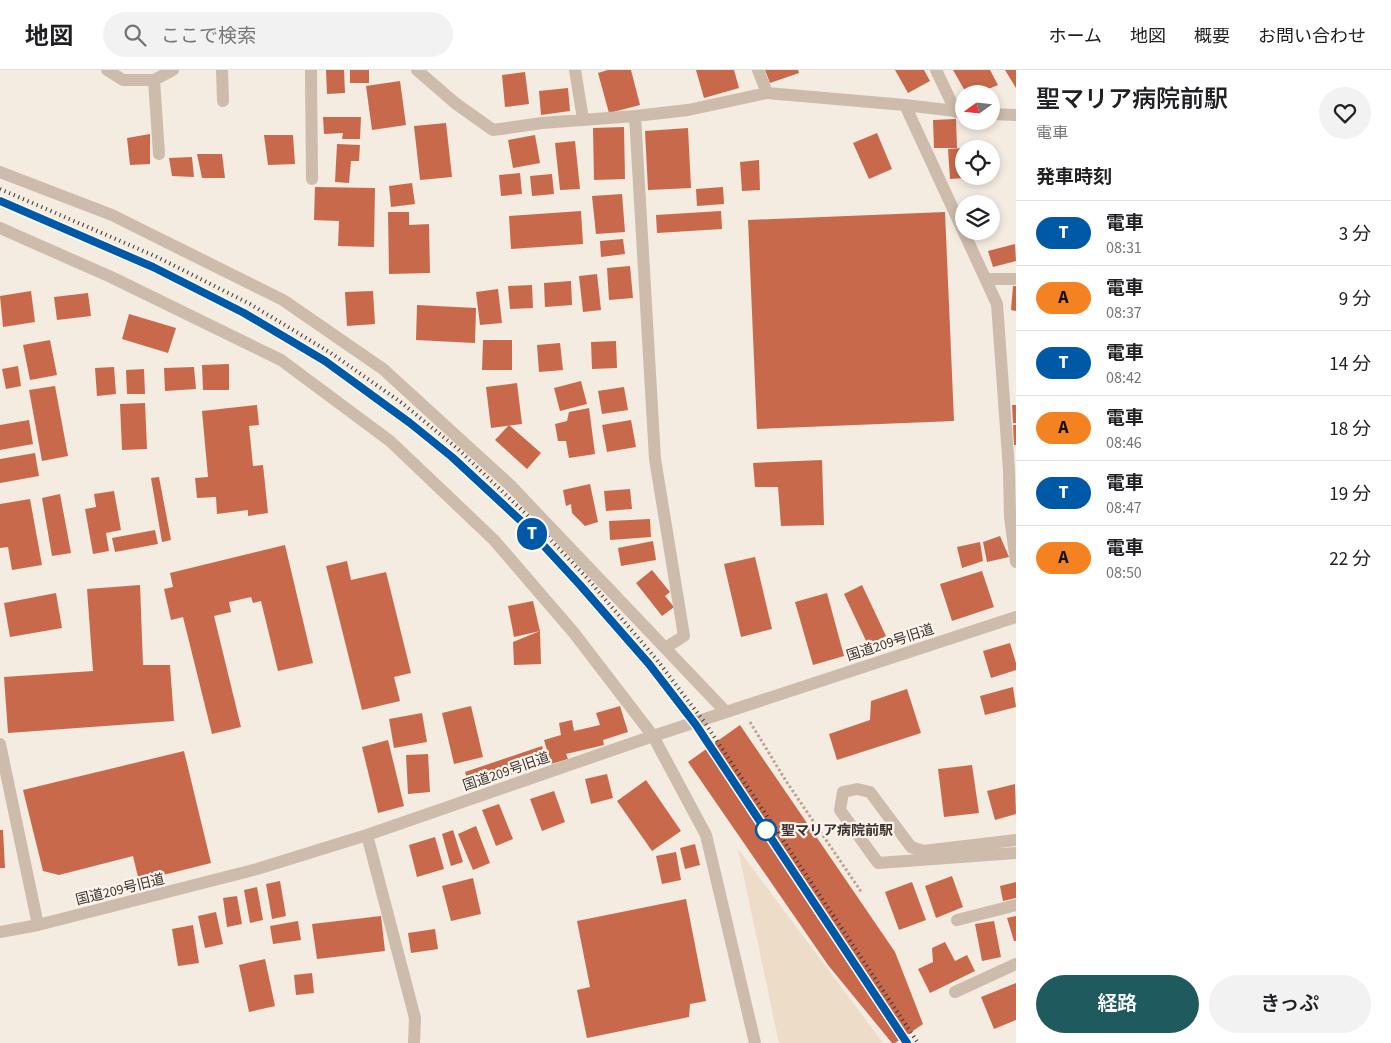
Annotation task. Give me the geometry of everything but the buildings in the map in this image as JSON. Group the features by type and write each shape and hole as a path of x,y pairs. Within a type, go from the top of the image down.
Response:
{"street":[{"path":"107,70 123,80 154,80 173,70"},
{"path":"222,70 223,101"},
{"path":"311,70 312,179"},
{"path":"416,70 493,130 583,119 688,110 767,93 955,111"},
{"path":"576,70 583,119"},
{"path":"758,70 767,93"},
{"path":"936,70 955,103"},
{"path":"154,80 160,154"},
{"path":"905,105 997,304 1013,470 1010,517 1016,562"},
{"path":"1000,114 1016,115"},
{"path":"635,116 655,459 684,636 665,648"},
{"path":"0,172 112,215 283,300 382,369 510,485 726,712"},
{"path":"0,228 111,277 281,360 390,441 494,540 574,633 653,736 706,835 755,1043"},
{"path":"986,279 1016,279"},
{"name":"国道209号旧道","path":"0,932 38,925 257,869 367,835 653,736 1016,617"},
{"path":"0,744 38,925"},
{"path":"1016,840 923,851 911,846 870,792 857,789 843,792 840,810 878,863 1016,853"},
{"path":"367,835 414,1018 414,1043"},
{"path":"957,920 1016,905"},
{"path":"955,992 1016,964"}],"path":[{"path":"750,722 786,781 862,894"}],"shaded area":[{"path":"738,849 883,1043 779,1043"}],"railway":[{"path":"0,189 155,256 250,304 331,353 402,403 458,449 528,516 587,578 657,660 705,723 918,1043"},
{"path":"0,201 153,267 245,313 325,361 396,411 452,457 521,521 649,664 697,725 907,1043"}],"train":[{"name":"T","path":"0,201 153,267 244,313 325,361 396,411 452,457 521,521 649,664 696,725 907,1043"}],"place":[{"name":"聖マリア病院前駅","path":"766,830"}]}
